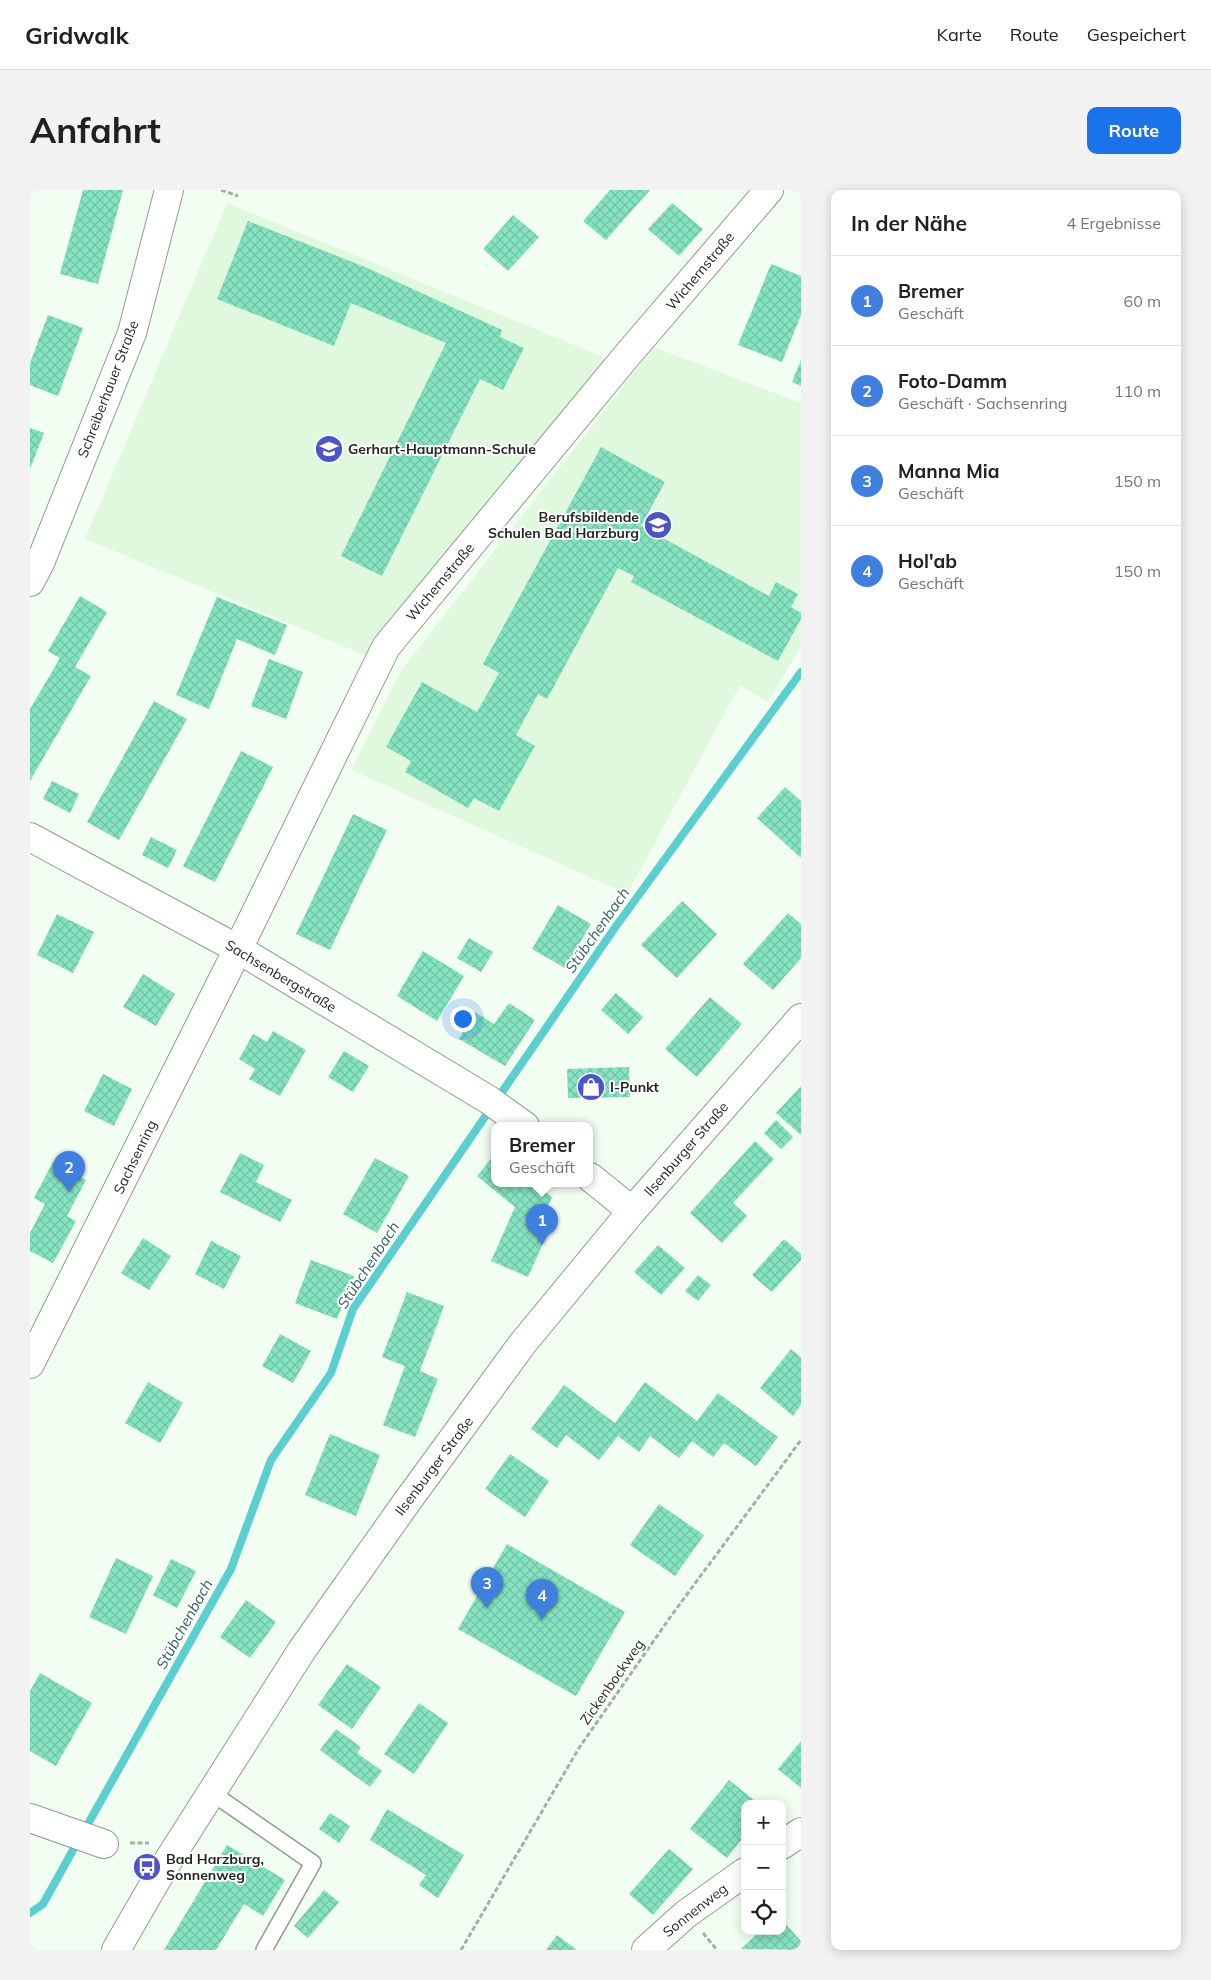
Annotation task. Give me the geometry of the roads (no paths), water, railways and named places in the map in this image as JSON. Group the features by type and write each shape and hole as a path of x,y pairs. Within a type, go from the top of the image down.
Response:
{"street":[{"name":"Schreiberhauer Straße","path":"30,582 40,563 132,333 169,190"},
{"name":"Wichernstraße","path":"238,949 386,647 629,353 768,190"},
{"name":"Sachsenbergstraße","path":"30,837 238,949 495,1103 520,1122"},
{"name":"Sachsenring","path":"30,1364 238,949"},
{"name":"Ilsenburger Straße","path":"116,1950 212,1792 302,1650 523,1343 632,1211 801,1018"},
{"path":"593,1179 632,1211"},
{"path":"30,1818 89,1839"},
{"path":"786,1842 801,1832"},
{"name":"Sonnenweg","path":"646,1950 686,1914 741,1875"}],"lane":[{"path":"212,1792 313,1863 264,1950"}],"waterway":[{"name":"Stübchenbach","path":"84,1831 231,1569 271,1460 331,1373 353,1309 614,929 801,672"},
{"name":"Stübchenbach","path":"30,1913 43,1904 78,1841"}],"place":[{"name":"Gerhart-Hauptmann-Schule","path":"329,449"},
{"name":"Berufsbildende Schulen Bad Harzburg","path":"658,525"},
{"name":"I-Punkt","path":"591,1087"},
{"name":"Foto-Damm","path":"69,1192"},
{"name":"Bremer","path":"542,1245"},
{"name":"Manna Mia","path":"487,1608"},
{"name":"Hol'ab","path":"542,1620"},
{"name":"Bad Harzburg, Sonnenweg","path":"147,1867"}]}
